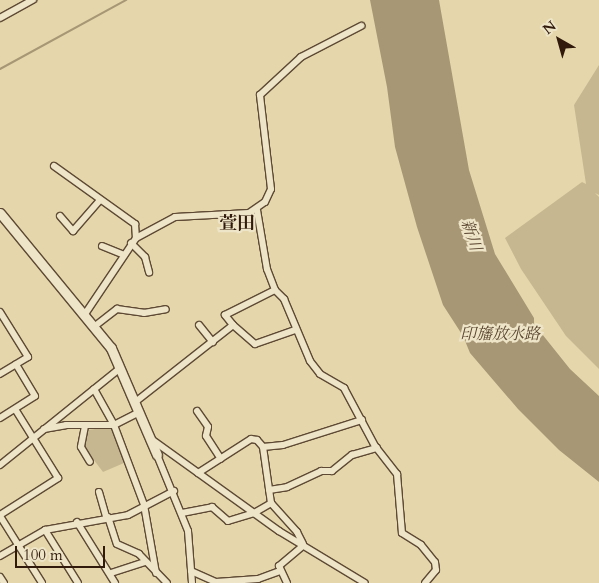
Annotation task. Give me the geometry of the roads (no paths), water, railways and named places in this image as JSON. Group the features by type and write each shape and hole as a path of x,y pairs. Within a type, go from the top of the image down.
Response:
{"street":[{"path":"0,18 33,0"},
{"path":"361,26 302,56 260,95 271,189 257,210 263,254 275,290 284,299 295,330 310,361 320,374 344,388 377,448 398,479 402,533 421,545 435,562 436,570 425,583"},
{"path":"54,166 135,224 136,238"},
{"path":"60,216 73,231 100,200"},
{"path":"85,314 136,238 175,217 257,210"},
{"path":"0,213 95,326 120,368 182,513 188,531 192,583"},
{"path":"131,243 144,256 149,272"},
{"path":"102,246 124,255"},
{"path":"275,290 225,315 233,325 255,344 295,330"},
{"path":"95,326 116,310 144,313 166,309"},
{"path":"0,312 28,357 0,374"},
{"path":"199,325 213,342"},
{"path":"134,403 233,325"},
{"path":"0,418 35,396 16,364"},
{"path":"0,465 120,368"},
{"path":"94,389 114,425 144,505 156,573"},
{"path":"15,409 58,478 0,515 42,583"},
{"path":"197,411 208,427 206,436 221,459"},
{"path":"44,429 66,425 114,425 138,413"},
{"path":"263,447 283,446 362,420"},
{"path":"85,426 81,447 90,462"},
{"path":"150,438 254,513 303,546 364,583"},
{"path":"198,473 251,439 257,440 263,447 271,503 297,532 303,546"},
{"path":"269,490 287,487 321,471 332,471 352,455 377,448"},
{"path":"0,556 45,530 78,522 128,515 174,491"},
{"path":"99,492 117,544 139,554 167,583"},
{"path":"182,513 212,507 228,521 254,513 271,503"},
{"path":"78,522 111,573 115,583"},
{"path":"45,530 78,583"},
{"path":"287,583 279,566 303,546"},
{"path":"111,573 145,562"},
{"path":"191,571 216,582 258,579 280,571"},
{"path":"0,577 4,583"}],"water":[{"name":"印旛放水路","path":"370,0 439,0 469,170 495,254 534,318 534,324 570,369 599,396 599,482 559,450 518,409 470,353 463,336 443,305 417,227 395,147 387,87"}],"waterway":[{"path":"0,69 126,0"}],"district":[{"name":"萱田","path":"237,224"}],"water label":[{"name":"新川","path":"471,235"}]}
